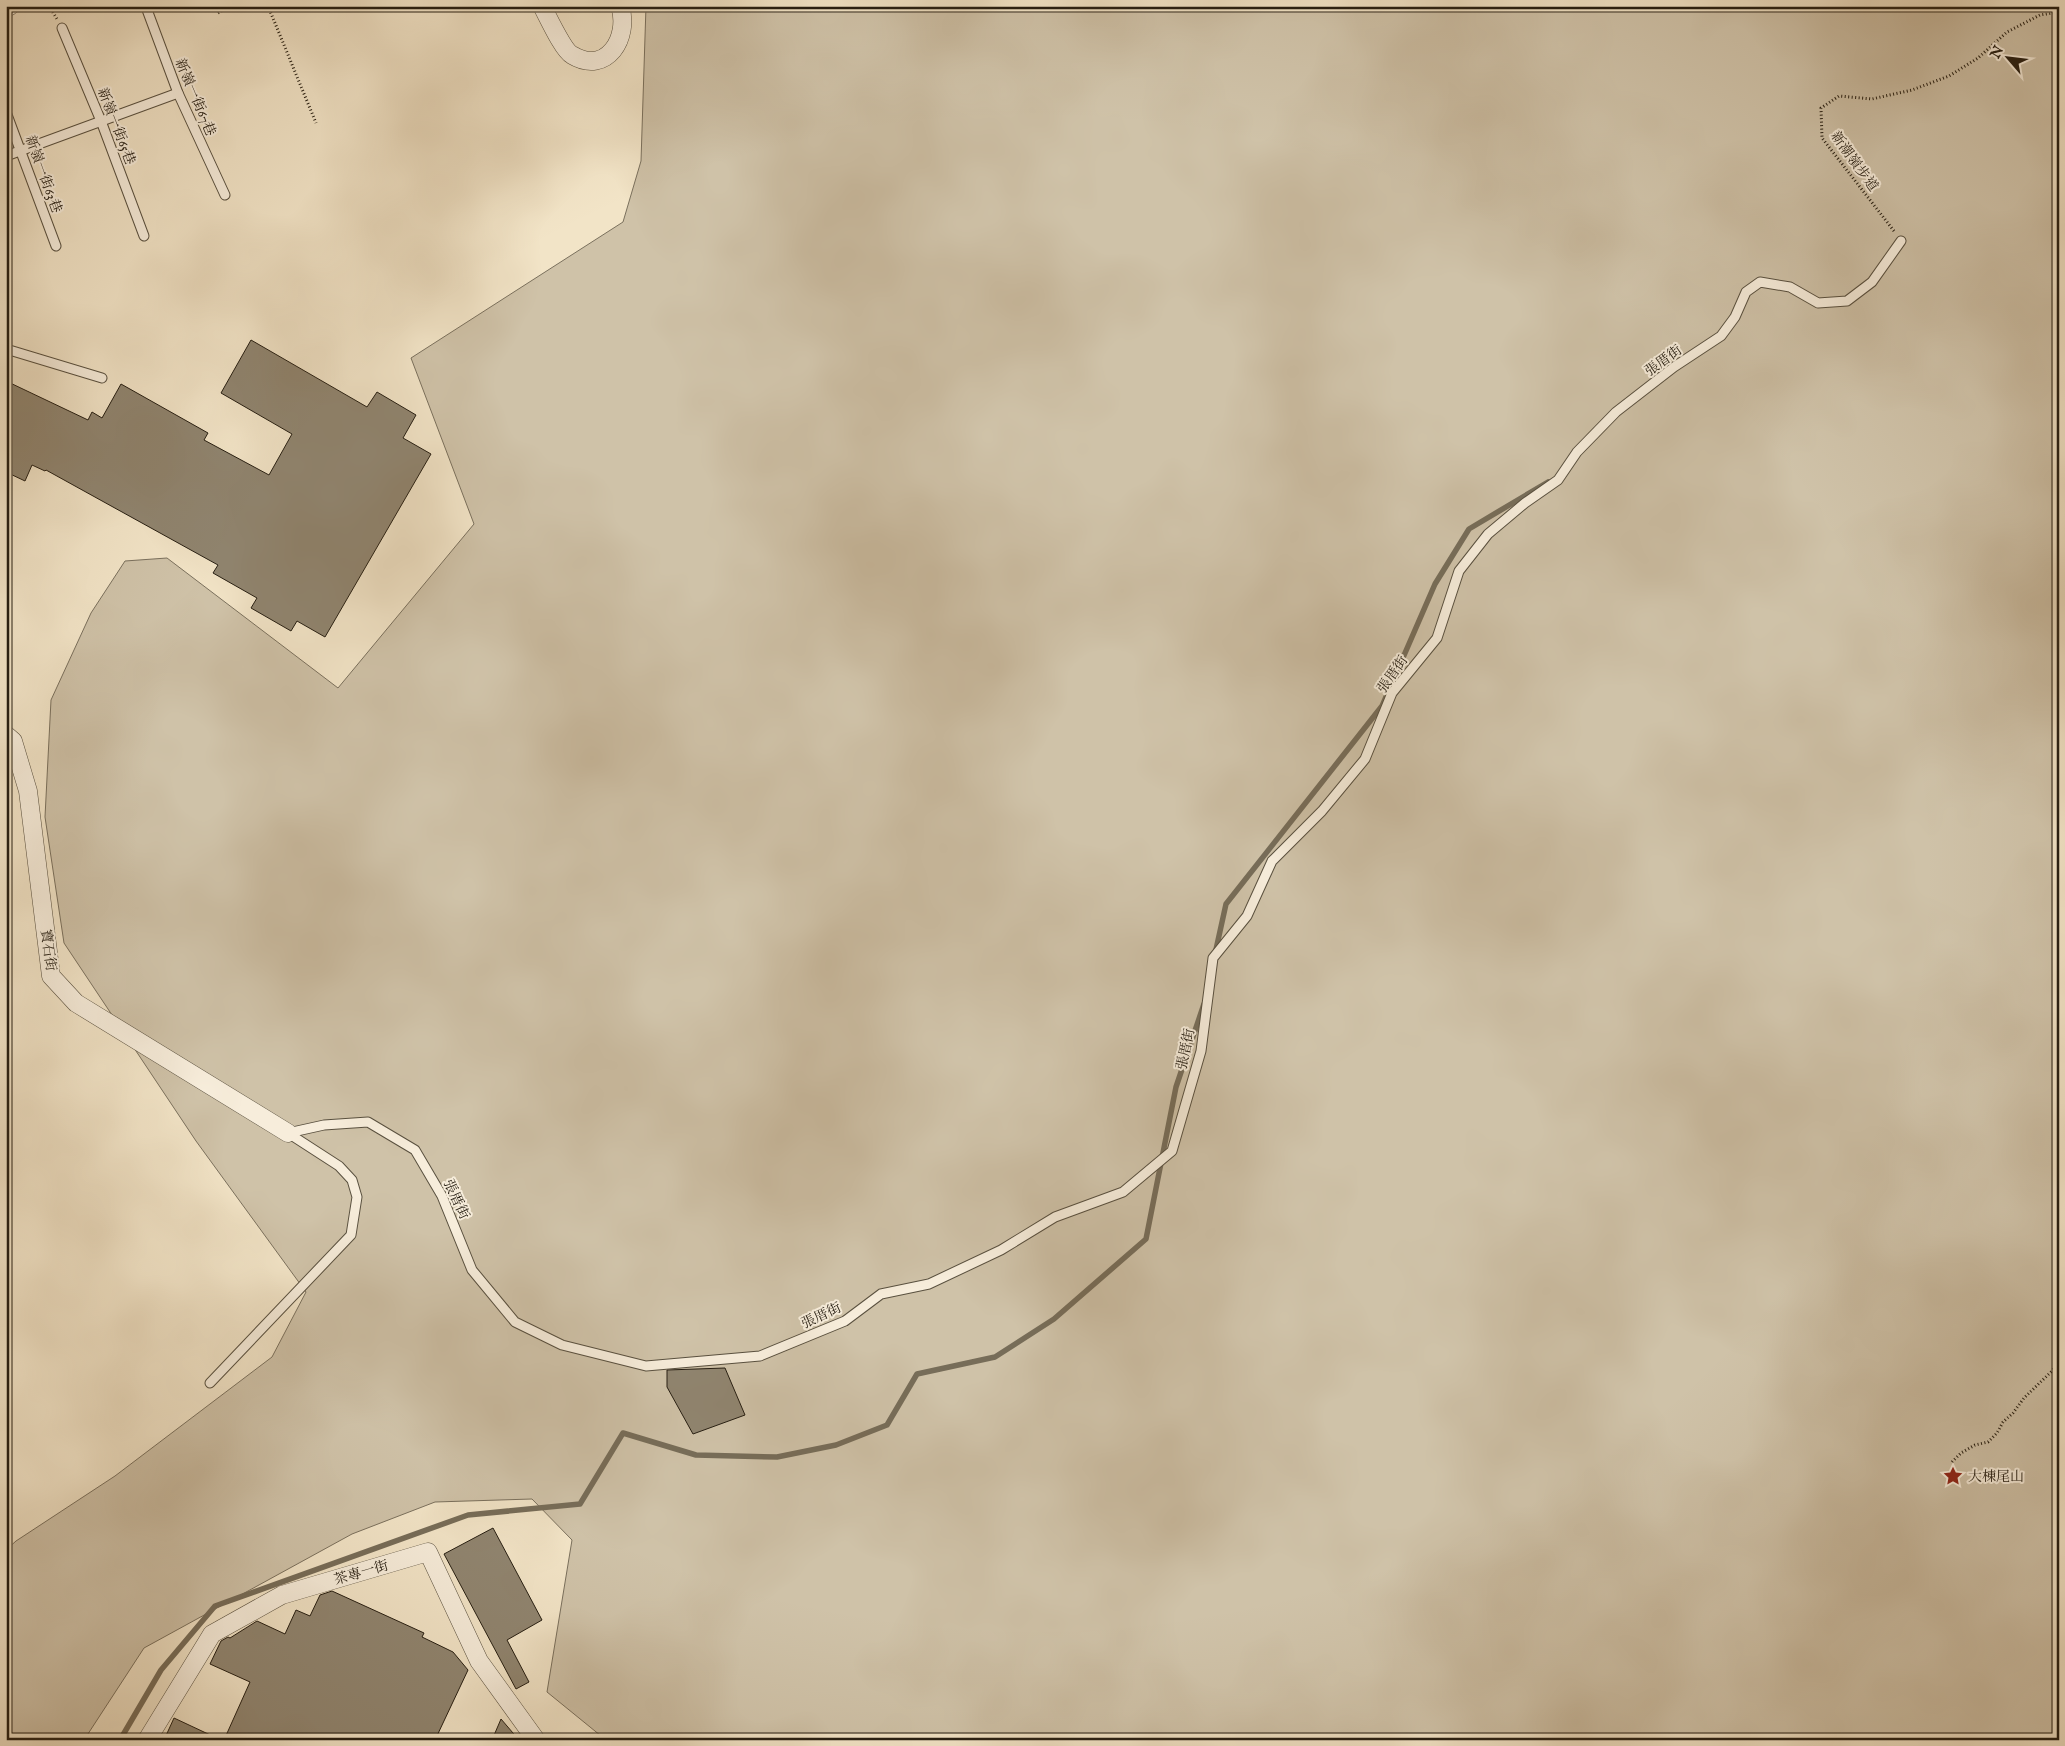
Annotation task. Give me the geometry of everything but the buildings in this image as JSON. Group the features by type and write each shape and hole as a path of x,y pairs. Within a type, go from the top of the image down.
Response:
{"street":[{"path":"6,8 10,6"},
{"path":"542,6 554,30 571,55 594,62 608,56 621,38 623,17 620,6"},
{"name":"寶石街","path":"6,735 13,740 28,791 52,976 76,1003 288,1133"},
{"name":"茶專一街","path":"147,1740 212,1634 282,1594 428,1552 479,1661 536,1740"}],"lane":[{"name":"新嶺一街67巷","path":"146,7 178,93 225,195"},
{"name":"新嶺一街65巷","path":"62,28 101,121 144,236"},
{"path":"6,156 178,93"},
{"name":"新嶺一街63巷","path":"6,112 56,246"},
{"name":"張厝街","path":"288,1133 324,1125 368,1122 415,1150 442,1196 472,1270 515,1322 562,1346 646,1366 760,1356 845,1321 881,1294 929,1284 1001,1250 1054,1217 1123,1192 1172,1151 1201,1051 1213,958 1247,916 1272,860 1322,811 1365,758 1392,693 1437,638 1459,571 1488,534 1558,480 1578,452 1616,412 1674,367 1721,336 1735,317 1746,292 1760,282 1790,287 1818,303 1847,301 1872,282 1901,241"},
{"path":"6,349 102,378"},
{"path":"210,1383 351,1235 356,1197 352,1180 339,1166 288,1133"}],"path":[{"path":"218,13 229,6"},
{"path":"268,6 316,123"},
{"name":"新潮嶺步道","path":"1901,241 1822,138 1821,108 1839,96 1872,98 1912,90 1949,76 1978,58 2007,32 2040,15 2059,12"},
{"path":"1952,1462 1961,1453 1993,1438 2003,1422 2059,1362"}],"shaded area":[{"path":"646,6 2059,6 2059,1740 606,1740 547,1692 572,1540 532,1499 435,1502 352,1534 144,1648 84,1740 6,1740 6,1550 16,1541 115,1476 272,1357 306,1292 196,1141 64,943 45,817 51,700 91,613 125,561 167,558 338,688 474,524 411,358 623,222 641,161"}],"waterway":[{"path":"1215,954 1226,904 1382,706 1435,584 1469,529 1548,482"},
{"path":"120,1740 161,1670 215,1606 468,1515 580,1504 623,1433 696,1455 777,1457 836,1445 887,1425 917,1374 995,1357 1054,1319 1146,1239 1176,1087 1204,1004"}],"place":[{"name":"大棟尾山","path":"1953,1476"}]}
